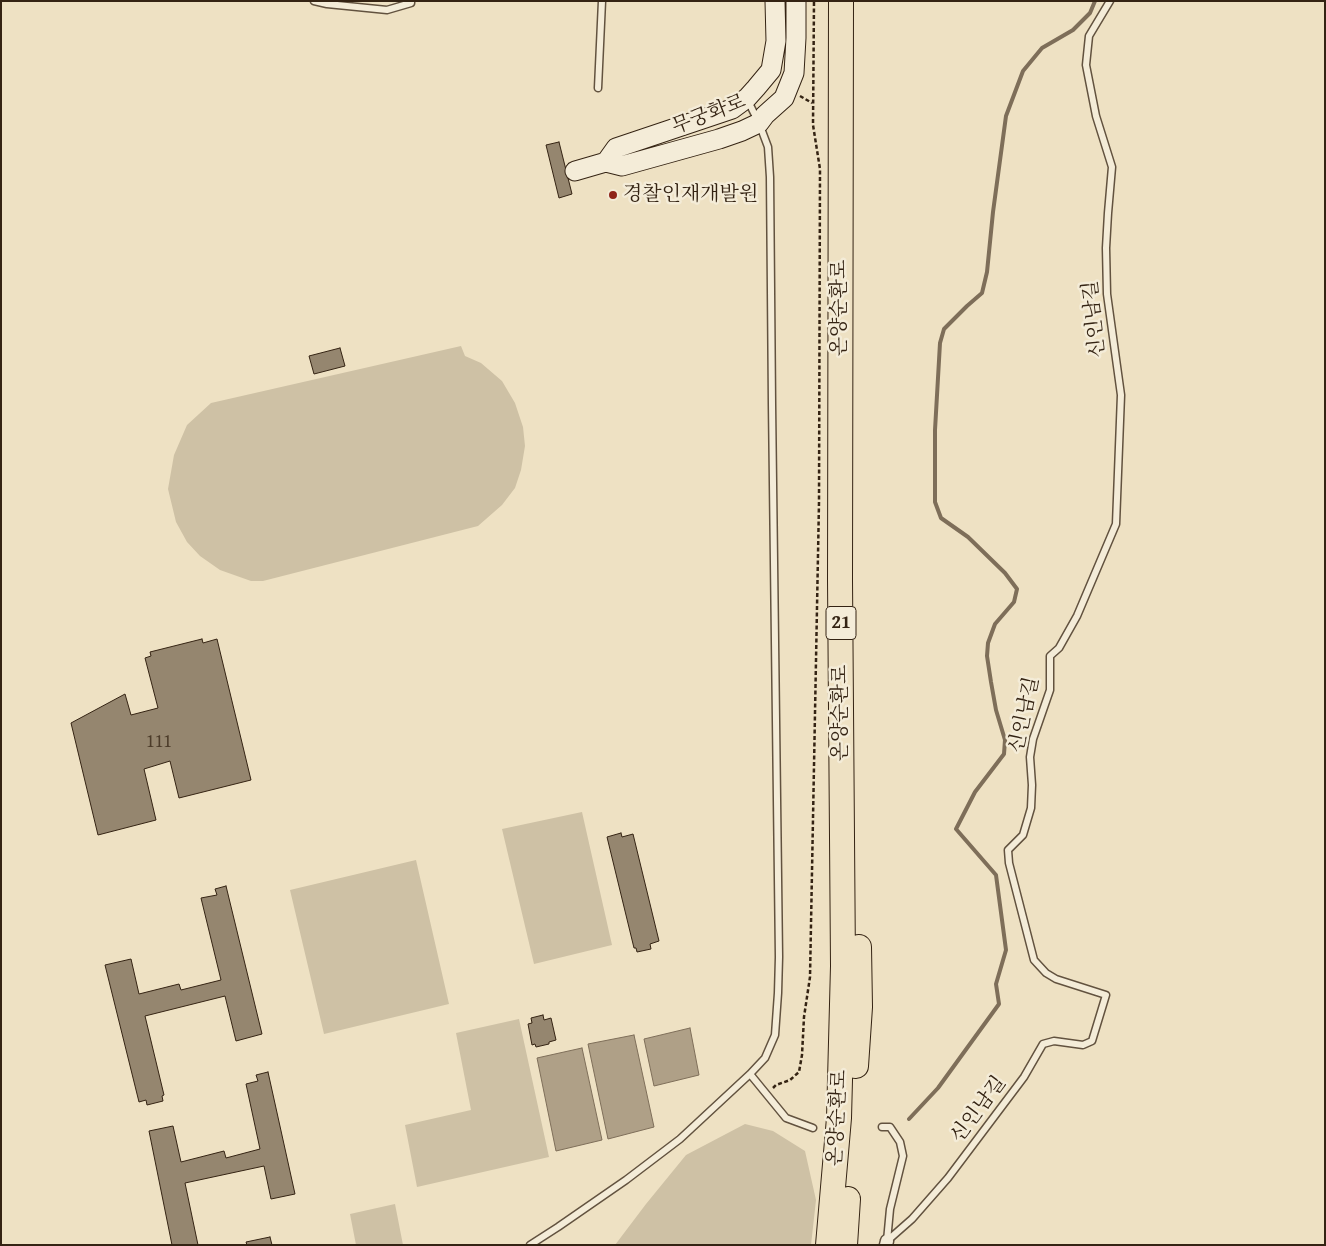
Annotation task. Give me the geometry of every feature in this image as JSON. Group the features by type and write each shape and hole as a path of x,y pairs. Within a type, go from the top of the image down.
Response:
{"highway":[{"name":"온양순환로","path":"828,1245 839,1118 843,966 840,580 841,1"},
{"name":"온양순환로","path":"845,1245 860,1007 854,453 854,1"}],"street":[{"name":"무궁화로","path":"606,162 616,148 732,109 746,98 771,70 776,41 775,1"},
{"name":"무궁화로","path":"575,171 606,162 622,166 719,139 760,123 765,115 784,98 794,73 796,1"}],"lane":[{"path":"314,1 387,10 411,3 411,1"},
{"path":"598,88 602,1"},
{"name":"신인남길","path":"886,1243 912,1219 948,1178 1024,1077 1043,1044 1054,1041 1082,1045 1092,1041 1106,995 1056,979 1046,973 1034,960 1009,863 1008,850 1023,835 1031,808 1030,757 1033,739 1050,690 1050,656 1059,648 1077,616 1116,524 1121,395 1106,276 1112,167 1096,116 1086,65 1089,36 1110,1"},
{"path":"530,1245 558,1228 626,1180 680,1139 765,1058 775,1035 778,975 770,177 768,147 760,123 746,98"},
{"path":"750,1074 786,1118 813,1128"},
{"path":"882,1127 890,1128 900,1142 903,1156 890,1209 886,1243"}],"path":[{"path":"767,1095 776,1085 790,1080 799,1072 810,977 820,502 820,169 813,125 814,1"}],"shaded area":[{"path":"461,346 465,356 481,363 502,381 515,403 523,427 525,446 521,470 515,488 502,505 478,526 263,581 251,581 220,570 200,556 187,542 176,522 168,489 174,455 187,425 211,403"},
{"path":"582,812 612,945 534,964 502,829"},
{"path":"416,860 449,1004 324,1034 290,890"},
{"path":"519,1019 549,1157 417,1187 405,1125 471,1110 456,1033"},
{"path":"690,1028 699,1075 654,1086 644,1039"},
{"path":"634,1035 654,1127 608,1139 588,1044"},
{"path":"582,1048 602,1140 556,1151 537,1058"},
{"path":"745,1124 773,1131 805,1151 816,1200 811,1245 615,1245 686,1155"},
{"path":"395,1204 403,1245 356,1245 350,1214"}],"building":[{"path":"559,142 572,194 559,198 546,145"},
{"path":"340,348 345,366 314,374 309,356"},
{"path":"202,639 203,643 217,639 251,780 179,798 170,761 144,769 156,820 98,835 71,723 125,694 131,715 158,708 145,658 151,656 150,652"},
{"path":"621,833 622,837 633,834 659,941 650,944 651,949 637,952 636,948 634,948 607,837"},
{"path":"226,886 262,1034 236,1041 225,996 145,1016 164,1095 162,1096 163,1101 147,1105 146,1100 139,1102 105,965 131,959 139,994 179,984 181,990 221,980 201,898 217,895 215,889"},
{"path":"543,1015 544,1020 551,1018 556,1040 536,1047 535,1044 532,1045 528,1024 532,1023 531,1018"},
{"path":"268,1072 295,1194 271,1199 264,1166 185,1183 198,1245 172,1245 149,1131 173,1126 181,1162 224,1151 226,1158 260,1149 246,1084 258,1081 256,1075"},
{"path":"270,1237 272,1245 247,1245 246,1242"}],"waterway":[{"path":"909,1119 938,1088 999,1004 996,984 1006,950 996,875 956,829 975,792 1004,754 1005,740 996,710 991,682 987,656 988,643 995,624 1014,602 1017,589 1005,573 968,537 941,518 935,502 935,430 940,343 944,329 982,293 987,272 1006,116 1023,71 1042,48 1073,30 1090,13 1095,1"}],"place":[{"name":"경찰인재개발원","path":"613,195"}]}
